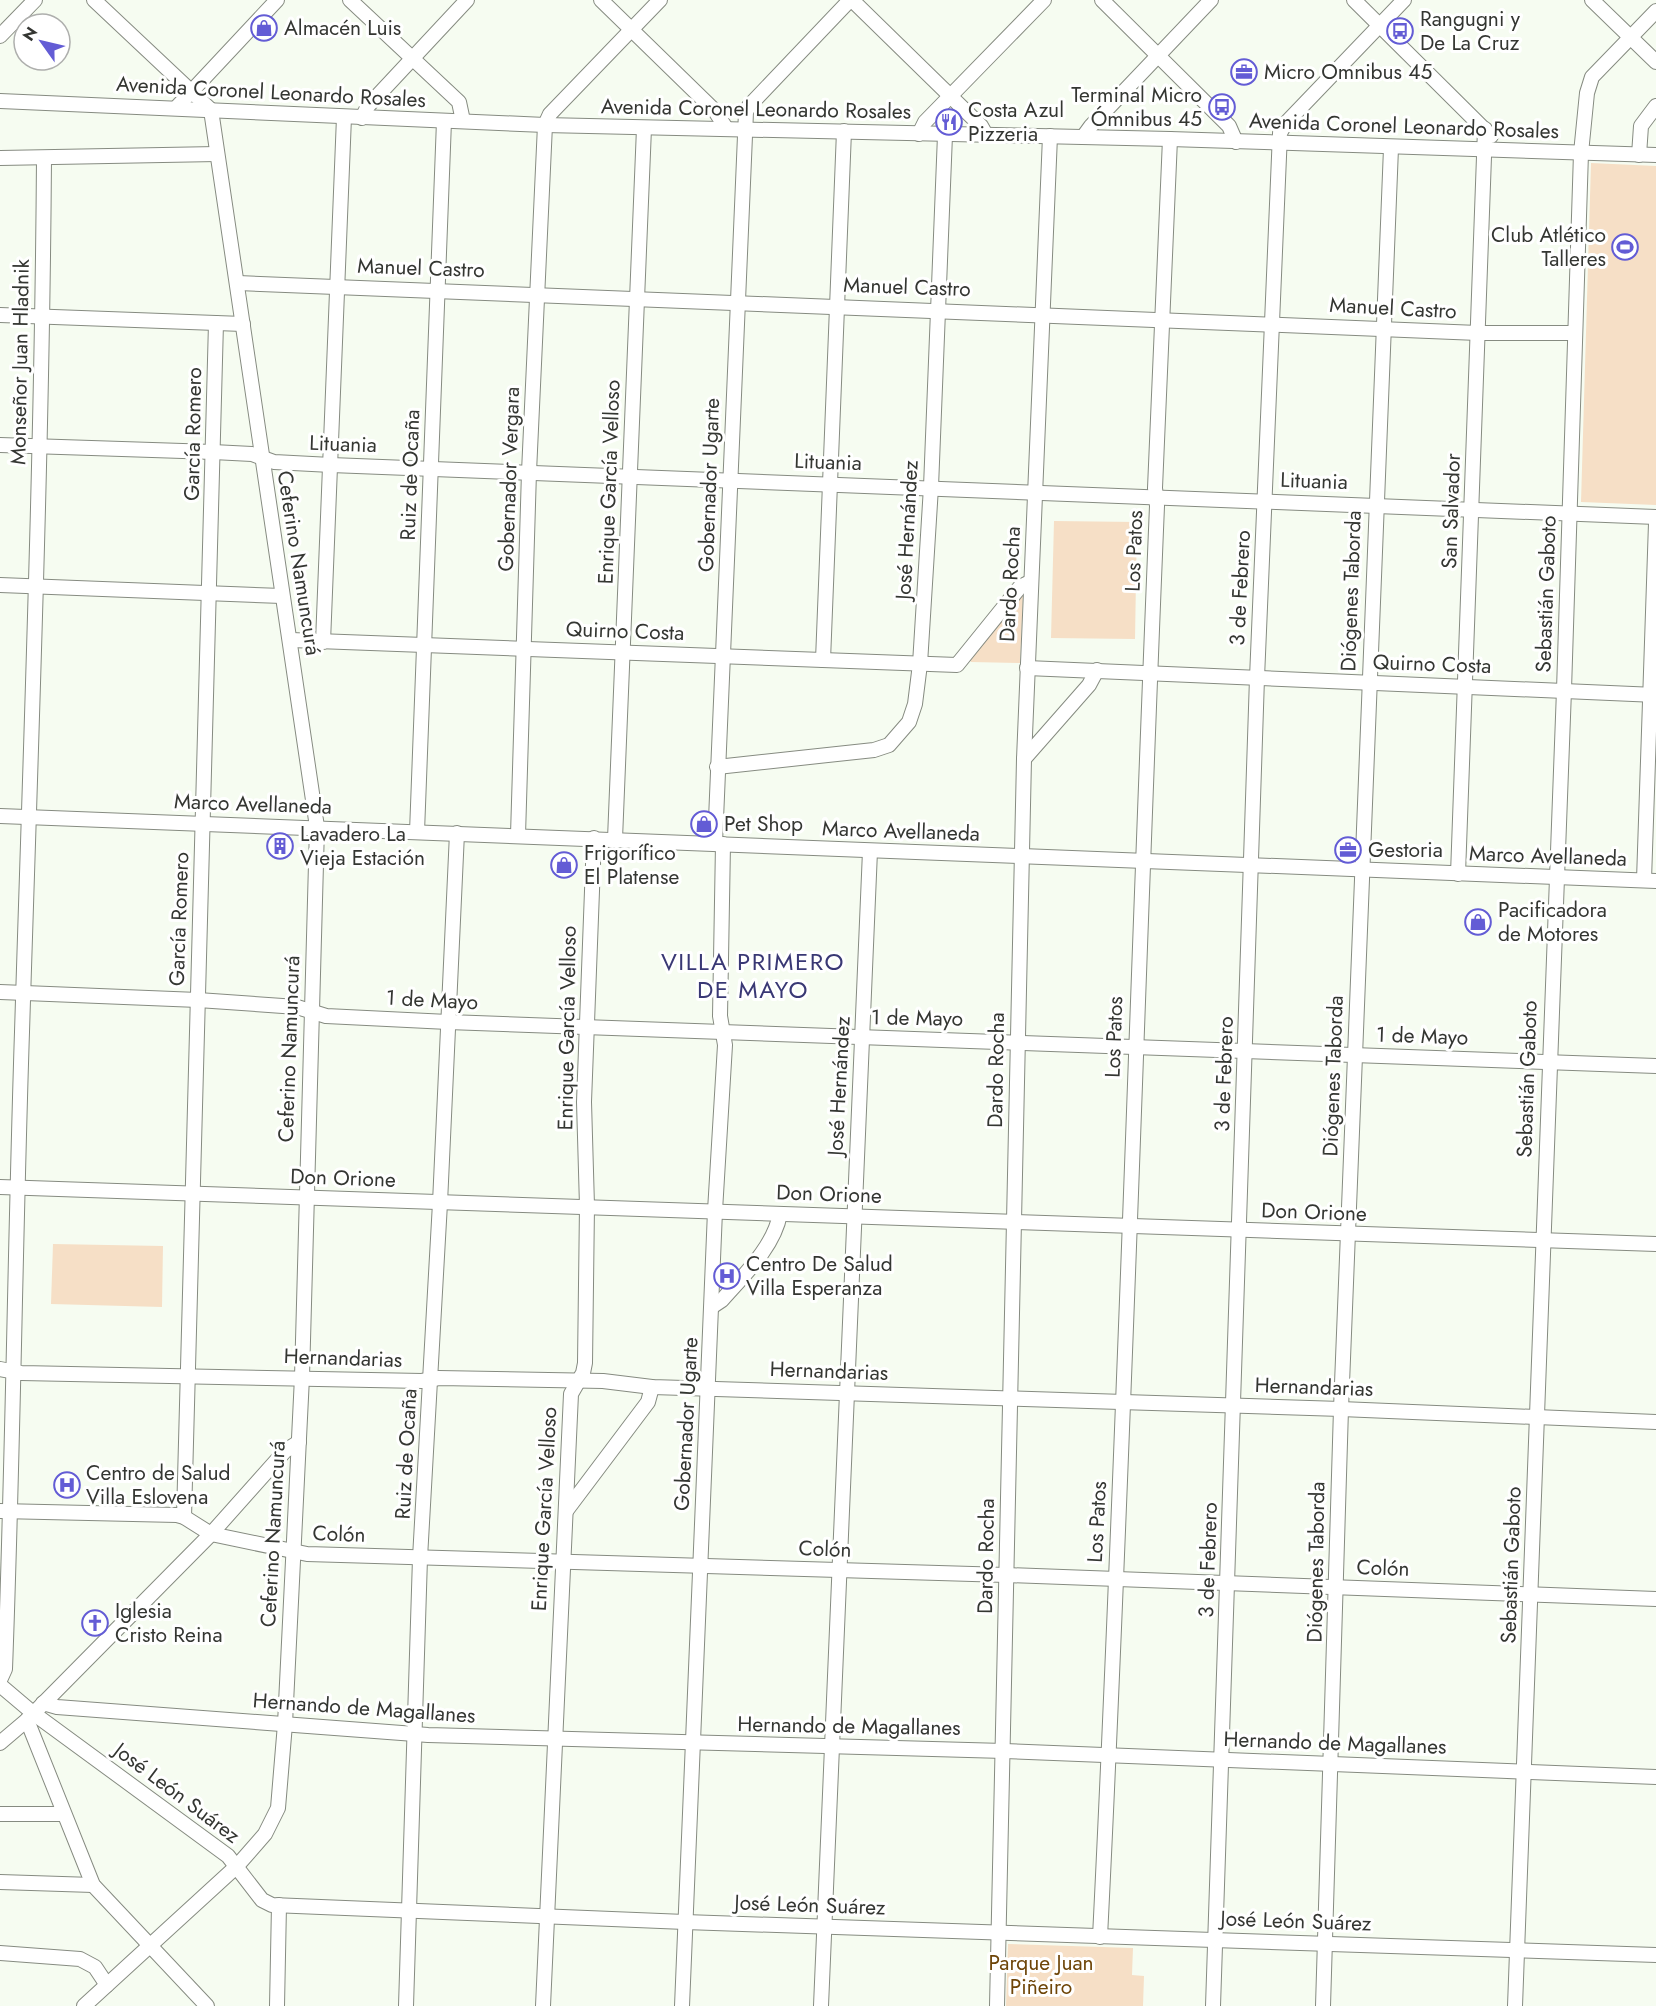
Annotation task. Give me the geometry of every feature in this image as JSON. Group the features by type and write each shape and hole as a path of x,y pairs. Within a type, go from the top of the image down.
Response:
{"street":[{"path":"0,36 35,0"},
{"path":"94,0 211,110"},
{"path":"176,108 277,0"},
{"path":"350,0 411,60 459,102 463,121"},
{"path":"362,118 368,106 467,0"},
{"path":"601,0 715,111 726,128"},
{"path":"545,125 550,114 660,0"},
{"path":"851,0 952,96 981,126 986,135"},
{"name":"Gobernador Ugarte","path":"682,2006 724,1033 720,1016 717,767 724,656 744,128 749,106 851,0"},
{"path":"919,134 926,122 1044,0"},
{"path":"1102,0 1229,126 1236,142"},
{"path":"1083,137 1211,0"},
{"path":"1354,0 1507,151"},
{"name":"3 de Febrero","path":"1213,2006 1257,678 1280,133 1285,124 1404,0"},
{"path":"1593,0 1656,62"},
{"name":"Sebastián Gaboto","path":"1515,2006 1564,690 1581,153 1589,83 1597,71 1656,11"},
{"name":"Avenida Coronel Leonardo Rosales","path":"0,100 545,125 1170,139 1656,155"},
{"path":"1639,155 1641,126 1656,106"},
{"name":"Ceferino Namuncurá","path":"84,2006 237,1866 275,1818 285,1724 302,1377 317,827 211,110"},
{"path":"323,642 344,117"},
{"name":"Ruiz de Ocaña","path":"417,832 444,121"},
{"name":"Gobernador Vergara","path":"518,835 523,649 545,125"},
{"name":"Enrique García Velloso","path":"615,839 644,128"},
{"name":"San Salvador","path":"1458,874 1485,129"},
{"path":"823,660 844,131"},
{"name":"José Hernández","path":"717,767 884,748 904,728 912,716 920,664 931,487 945,135"},
{"name":"Dardo Rocha","path":"998,2006 1024,759 1050,136"},
{"name":"Los Patos","path":"1100,1937 1124,1403 1135,1047 1170,139"},
{"name":"Diógenes Taborda","path":"1323,2006 1341,1409 1375,504 1391,148"},
{"path":"0,158 44,159 217,154"},
{"name":"Monseñor Juan Hladnik","path":"0,1680 5,1669 5,1511 15,1372 17,1188 40,446 44,159"},
{"name":"Manuel Castro","path":"238,283 1273,322 1478,333 1574,333"},
{"path":"0,315 243,324"},
{"name":"García Romero","path":"184,1516 216,323"},
{"name":"Lituania","path":"0,445 252,454 274,462 331,465 1375,504 1656,517"},
{"path":"1650,880 1656,523"},
{"name":"Quirno Costa","path":"291,640 957,665 1020,587 1030,582"},
{"path":"0,585 282,596"},
{"name":"Quirno Costa","path":"1027,668 1465,685 1652,695"},
{"path":"1024,759 1089,685 1096,670"},
{"name":"Marco Avellaneda","path":"0,816 1650,880"},
{"name":"Ruiz de Ocaña","path":"406,2006 420,1558 440,1203 457,833"},
{"name":"Enrique García Velloso","path":"543,2006 549,1916 562,1561 571,1394 583,1373 585,1363 587,1206 584,1102 594,838"},
{"name":"José Hernández","path":"821,2006 870,851"},
{"name":"1 de Mayo","path":"0,992 198,1000 297,1007 326,1016 448,1022 1656,1066"},
{"name":"Don Orione","path":"0,1187 854,1217 1015,1220 1656,1244"},
{"path":"712,1306 722,1300 762,1251 777,1227 780,1214"},
{"name":"Hernandarias","path":"0,1369 15,1372 186,1377 578,1381 652,1387 709,1387 847,1394 1341,1409 1656,1422"},
{"path":"566,1511 648,1402 652,1387"},
{"path":"0,1743 30,1717 211,1534 285,1451 299,1442"},
{"path":"5,1511 184,1516"},
{"name":"Colón","path":"184,1516 211,1534 292,1553 1006,1575 1656,1599"},
{"path":"0,1685 30,1717 63,1814 93,1885 207,2006"},
{"name":"Hernando de Magallanes","path":"43,1703 57,1707 416,1734 694,1744 1004,1751 1656,1777"},
{"name":"José León Suárez","path":"30,1717 228,1856 262,1900 268,1904 685,1922 1656,1955"},
{"path":"0,1814 63,1814"},
{"path":"0,1882 93,1885"},
{"path":"277,2006 279,1905"},
{"path":"0,1953 80,1959 94,1967 107,1985"}],"green space":[{"name":"Club Atlético Talleres","path":"1591,163 1656,166 1656,505 1581,502"},
{"path":"1054,521 1137,522 1135,639 1051,638"},
{"path":"1020,594 1023,595 1020,663 971,662 969,657"},
{"path":"53,1244 163,1246 162,1307 51,1304"},
{"name":"Parque Juan Piñeiro","path":"1008,1944 1133,1948 1132,1975 1144,1976 1143,2006 1006,2006"}],"place":[{"name":"Almacén Luis","path":"264,28"},
{"name":"Rangugni y De La Cruz","path":"1400,31"},
{"name":"Micro Omnibus 45","path":"1244,72"},
{"name":"Terminal Micro Ómnibus 45","path":"1222,107"},
{"name":"Costa Azul Pizzeria","path":"949,122"},
{"name":"Club Atlético Talleres","path":"1625,247"},
{"name":"Pet Shop","path":"704,824"},
{"name":"Lavadero La Vieja Estación","path":"280,846"},
{"name":"Gestoria","path":"1348,850"},
{"name":"Frigorífico El Platense","path":"564,865"},
{"name":"Pacificadora de Motores","path":"1478,922"},
{"name":"Centro De Salud Villa Esperanza","path":"727,1276"},
{"name":"Centro de Salud Villa Eslovena","path":"67,1485"},
{"name":"Iglesia Cristo Reina","path":"95,1623"}],"district":[{"name":"VILLA PRIMERO DE MAYO","path":"753,975"}]}
